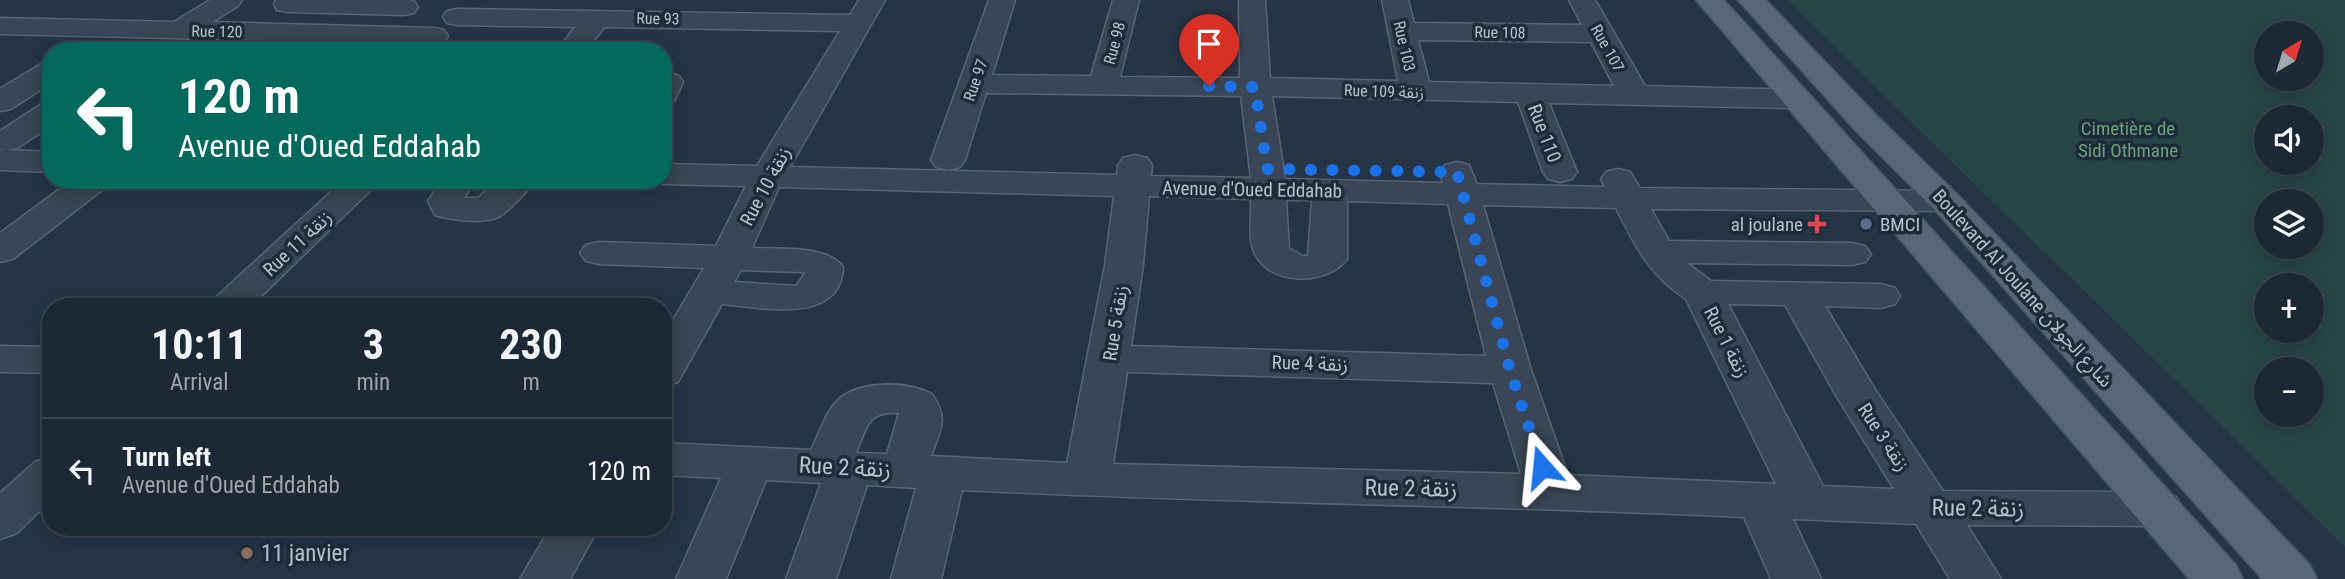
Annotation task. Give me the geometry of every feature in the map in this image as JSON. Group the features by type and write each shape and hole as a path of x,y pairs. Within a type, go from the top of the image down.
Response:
{"main road":[{"path":"1709,0 2218,579"},
{"name":"Boulevard Al Joulane شارع الجولان","path":"1751,0 1867,124 1931,186 2292,579"}],"street":[{"path":"0,13 23,0"},
{"path":"162,42 229,0"},
{"name":"Rue 97","path":"948,160 1002,0"},
{"name":"Rue 98","path":"1105,79 1126,0"},
{"path":"1252,0 1255,87 1267,179 1271,249 1276,257 1288,264 1304,267 1317,267 1328,259 1330,191"},
{"name":"Rue 103","path":"1395,0 1416,92"},
{"name":"Rue 107","path":"1582,0 1635,96"},
{"path":"248,32 290,2 408,3"},
{"path":"362,42 408,3"},
{"path":"426,42 466,8"},
{"name":"Rue 93","path":"466,8 597,18 645,9 865,11"},
{"name":"Rue 10 زنقة","path":"672,357 729,258 774,166 865,11"},
{"path":"578,42 597,18"},
{"name":"Rue 120","path":"0,26 248,32 351,42"},
{"name":"Rue 108","path":"1401,31 1599,34"},
{"path":"0,102 42,76"},
{"name":"Rue 109 زنقة","path":"975,76 1416,92 1794,99"},
{"name":"Rue 110","path":"1530,94 1560,172"},
{"path":"2,147 42,118"},
{"path":"2,147 42,143"},
{"path":"2,147 42,159"},
{"name":"Avenue d'Oued Eddahab","path":"672,155 774,166 1135,176 1621,185 1931,186"},
{"name":"Avenue d'Oued Eddahab","path":"672,173 774,166 948,160 1135,176"},
{"name":"Avenue d'Oued Eddahab","path":"1267,179 1330,191 1560,172 1621,185"},
{"name":"Rue 5 زنقة","path":"1087,480 1109,358 1135,176"},
{"path":"1461,182 1510,370 1550,491"},
{"name":"Rue 1 زنقة","path":"1621,185 1657,251 1670,269 1702,292 1785,501 1796,579"},
{"path":"0,251 82,189"},
{"name":"Rue 11 زنقة","path":"238,298 354,189"},
{"path":"453,189 445,201 447,208 487,209 508,189"},
{"path":"1657,251 1852,254"},
{"path":"599,253 804,261 824,267 825,273 816,290 803,298 710,292"},
{"path":"1702,292 1881,296"},
{"name":"Rue 3 زنقة","path":"1795,294 1800,297 1858,397 1976,579"},
{"name":"Rue 4 زنقة","path":"1109,358 1510,370"},
{"path":"0,359 42,360"},
{"path":"811,579 850,412 857,405 871,399 887,398 908,400 917,404 921,410 924,470 916,579"},
{"name":"Rue 2 زنقة","path":"672,459 1087,480 1550,491 1931,508 2159,509"},
{"path":"701,579 750,463"},
{"path":"0,521 42,481"},
{"path":"545,579 570,536"}],"green space":[{"name":"Cimetière de Sidi Othmane","path":"1787,0 2345,0 2345,547"}],"place":[{"name":"al joulane","path":"1817,224"},
{"name":"BMCI","path":"1866,224"},
{"name":"11 janvier","path":"247,553"}],"route":[{"path":"1209,86 1255,87 1267,169 1457,172 1510,370 1542,467"}]}
